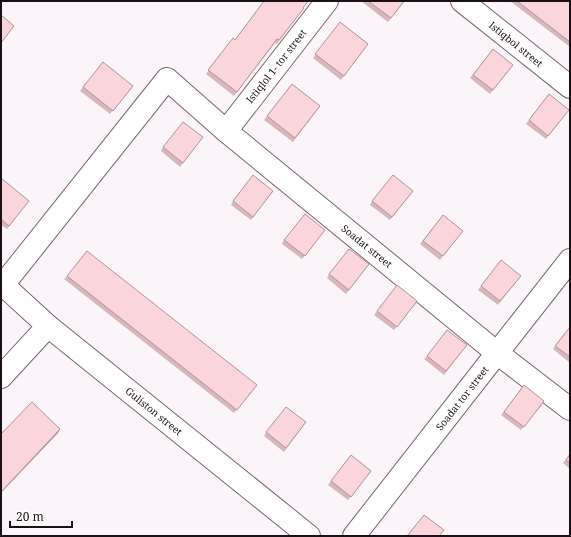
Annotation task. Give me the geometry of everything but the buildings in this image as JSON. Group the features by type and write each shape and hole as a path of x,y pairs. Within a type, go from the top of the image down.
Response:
{"street":[{"name":"Istiqlol 1- tor street","path":"226,131 327,1"},
{"name":"Istiqbol street","path":"462,1 570,87"},
{"name":"Soadat street","path":"2,284 167,79 226,131 497,352 570,409"},
{"name":"Soadat tor street","path":"354,536 570,260"},
{"name":"Guliston street","path":"2,284 48,326 309,536"},
{"path":"1,377 48,326"}]}
